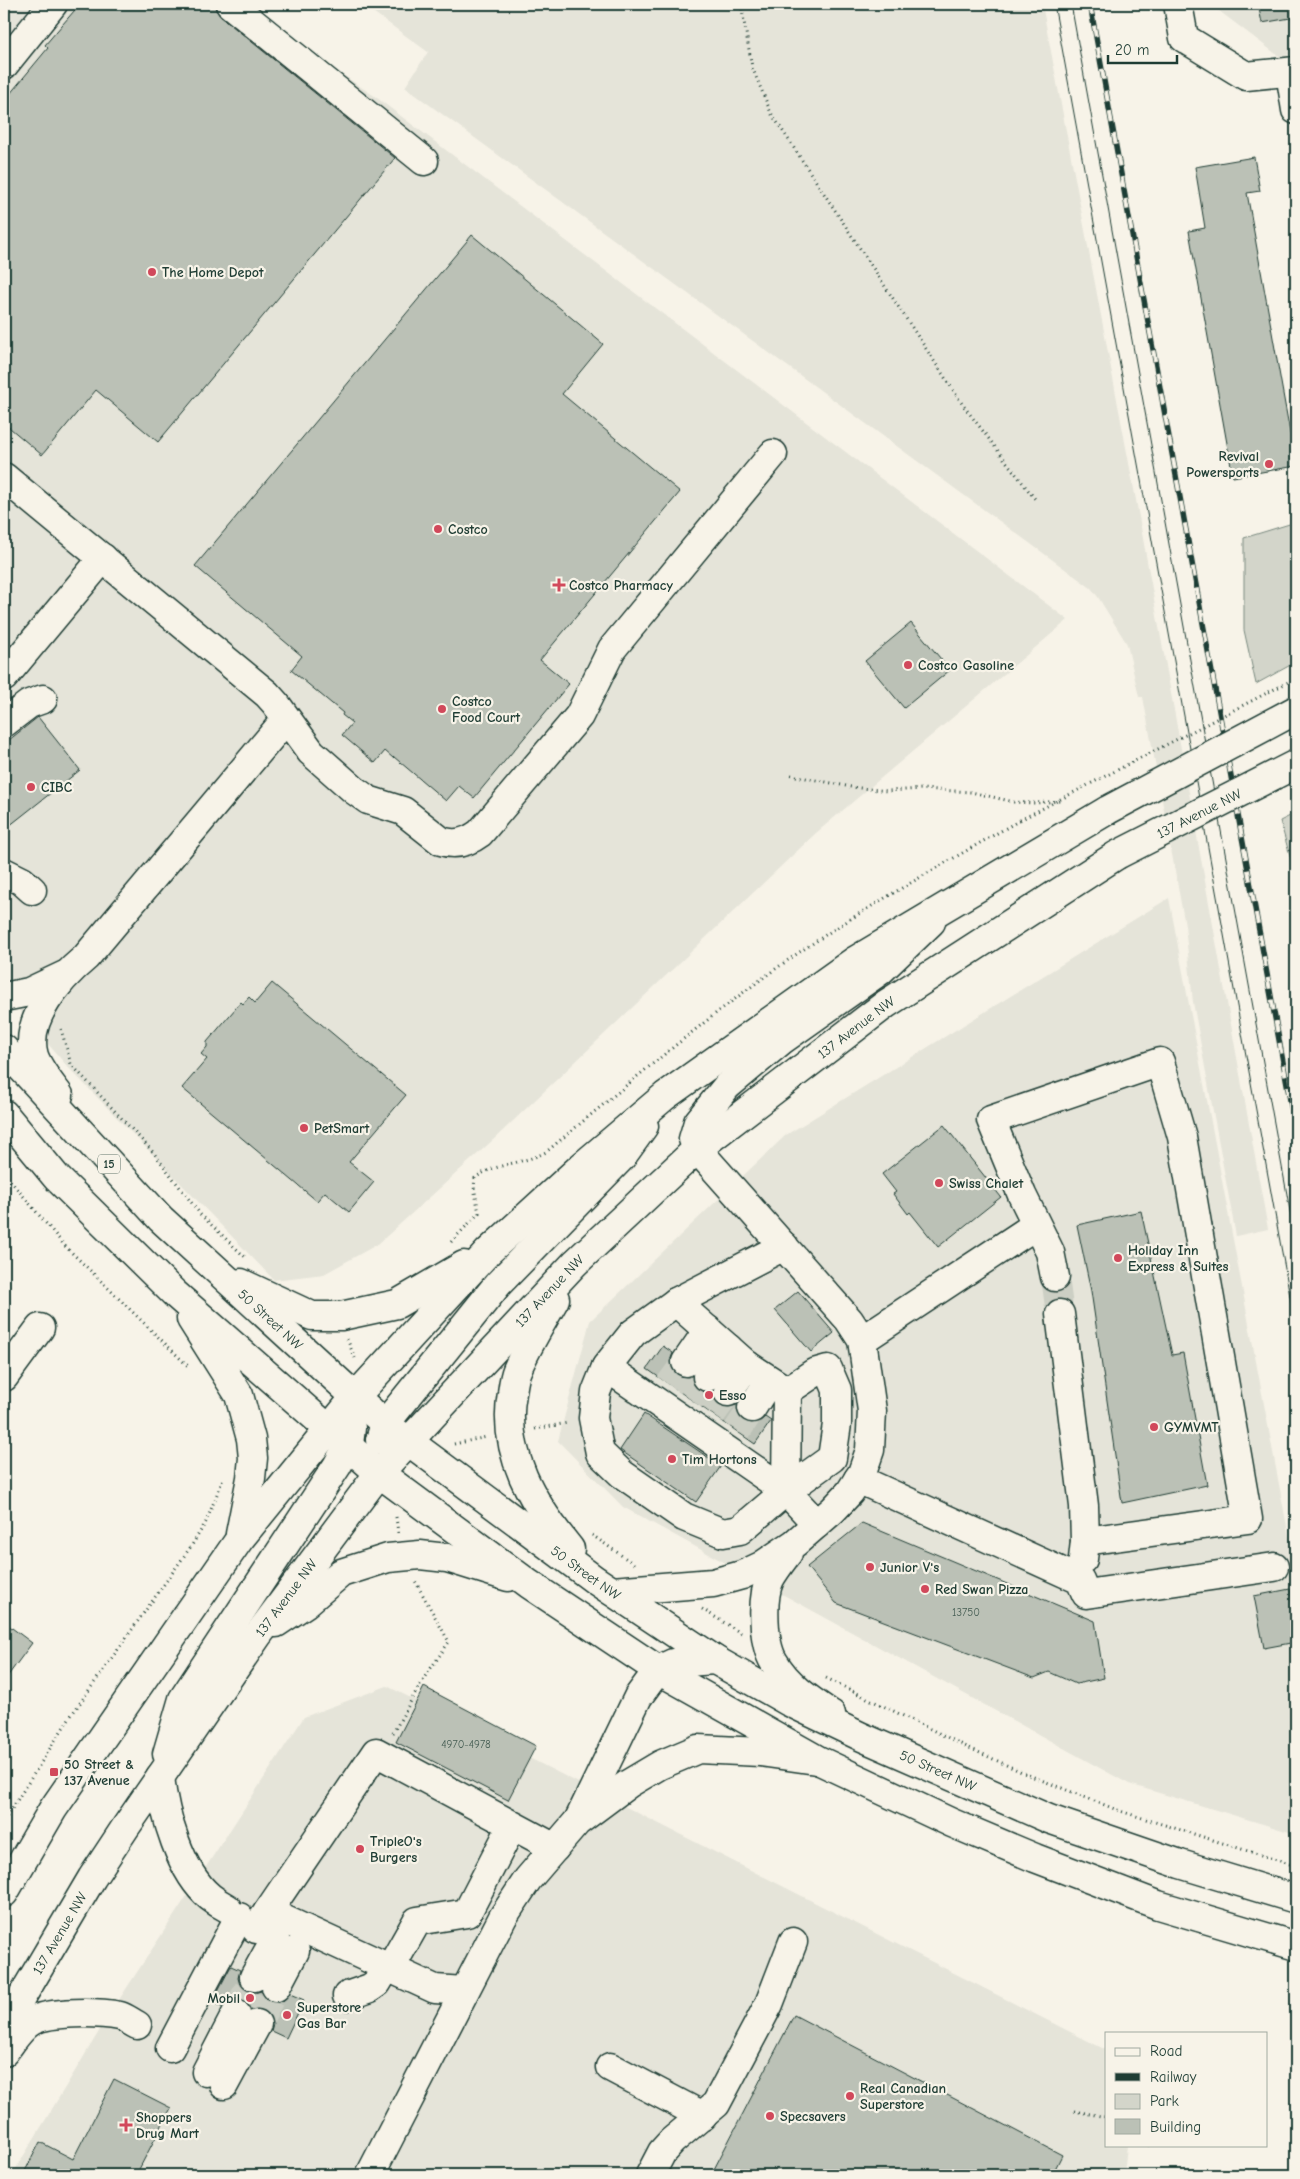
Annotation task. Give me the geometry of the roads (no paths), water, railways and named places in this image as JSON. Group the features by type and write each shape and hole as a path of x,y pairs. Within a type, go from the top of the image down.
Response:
{"main road":[{"path":"4,65 53,4"},
{"path":"230,4 424,161"},
{"path":"1178,4 1184,38 1246,76 1293,72 1296,110"},
{"path":"4,477 267,694 321,762 363,797 402,811 441,841 448,844 472,840 480,833 579,716 612,648 772,454"},
{"path":"4,677 103,558"},
{"path":"4,723 29,704 43,699"},
{"path":"464,1991 435,1989 391,1967 260,1926 210,1897 196,1882 172,1834 163,1802 160,1777 183,1699 337,1466 339,1436 355,1397 488,1252 580,1167 665,1096 856,960 952,901 1108,810 1296,710"},
{"path":"106,1160 38,1065 33,1054 32,1032 44,1005 65,975 86,957 286,719"},
{"name":"137 Avenue NW","path":"4,2027 92,1878 160,1777 258,1635 379,1473 575,1263 697,1149 886,1004 1116,856 1296,764"},
{"path":"4,872 22,881 32,890"},
{"path":"575,1263 516,1372 509,1408 516,1459 525,1484 545,1518 603,1585 670,1588 713,1584 742,1575 762,1566 795,1543 850,1492 858,1479 870,1450 872,1411 862,1340 849,1320 697,1149 693,1139 698,1122 727,1086 782,1040 881,970 952,901"},
{"path":"4,997 29,992 65,975"},
{"name":"50 Street NW","path":"4,1050 161,1219 385,1424 603,1585 715,1660 789,1702 862,1737 1049,1819 1180,1864 1294,1898"},
{"path":"1055,1277 1050,1252 1036,1225 990,1120 1160,1062 1182,1137 1248,1519 1085,1541"},
{"path":"379,1473 380,1438 385,1424 498,1284 621,1158 665,1096"},
{"path":"4,1114 57,1178 175,1294 379,1473 529,1584 658,1670 818,1760 952,1823 1035,1858 1158,1905 1296,1946"},
{"path":"862,1340 1036,1225"},
{"path":"752,1408 778,1386 828,1369 837,1390 837,1424 832,1458 786,1491 740,1530 723,1533 684,1517 622,1474 600,1453 593,1418 596,1392 606,1367 633,1333 676,1302 784,1246"},
{"path":"220,1273 312,1316 341,1316 398,1304 488,1252"},
{"path":"175,1294 239,1395 251,1439 251,1478 239,1540"},
{"path":"676,1302 728,1348 778,1386 786,1491"},
{"path":"1060,1314 1084,1506 1085,1541 1080,1580 1086,1594 1274,1567"},
{"path":"4,1377 40,1328"},
{"path":"728,1348 707,1377 728,1348"},
{"path":"606,1367 673,1400 731,1440 786,1491 816,1524"},
{"path":"4,1892 52,1809 239,1540 339,1436"},
{"path":"858,1479 1080,1580"},
{"path":"795,1543 770,1580 765,1602 766,1638 773,1662 796,1689 862,1737"},
{"path":"258,1635 306,1603 341,1573 388,1558 420,1555 447,1558 529,1584"},
{"path":"577,1822 638,1697 658,1670 672,1663 715,1660"},
{"path":"370,2175 494,1934 528,1879 577,1822 628,1784 660,1765 698,1748 760,1752 818,1760"},
{"path":"170,2048 260,1926 376,1752 555,1848"},
{"path":"467,1913 512,1826"},
{"path":"347,1996 370,1988 391,1967 417,1921 467,1913 494,1934"},
{"path":"260,1926 265,1982"},
{"path":"650,2175 667,2146 716,2104 769,2004 792,1942"},
{"path":"4,2052 30,2022 44,2016 60,2014 109,2015 122,2017 137,2025"},
{"path":"215,2079 246,2019"},
{"path":"610,2067 703,2116"}],"tunnel":[{"path":"1055,1277 1060,1314"},
{"path":"669,1385 686,1362"},
{"path":"690,1399 707,1377"},
{"path":"712,1414 728,1392"},
{"path":"737,1431 752,1408"},
{"path":"236,2014 254,1977"},
{"path":"257,2024 276,1987"}],"tram line":[{"path":"1054,4 1296,1329"},
{"path":"1071,4 1296,1244"}],"railway":[{"path":"1090,4 1296,1133"}],"place":[{"name":"The Home Depot","path":"152,272"},
{"name":"Revival Powersports","path":"1269,464"},
{"name":"Costco","path":"438,529"},
{"name":"Costco Pharmacy","path":"559,585"},
{"name":"Costco Gasoline","path":"908,665"},
{"name":"Costco Food Court","path":"442,709"},
{"name":"CIBC","path":"31,787"},
{"name":"PetSmart","path":"304,1128"},
{"name":"Swiss Chalet","path":"939,1183"},
{"name":"Holiday Inn Express & Suites","path":"1118,1258"},
{"name":"Esso","path":"709,1395"},
{"name":"GYMVMT","path":"1154,1427"},
{"name":"Tim Hortons","path":"672,1459"},
{"name":"Junior V's","path":"870,1567"},
{"name":"Red Swan Pizza","path":"925,1589"},
{"name":"50 Street & 137 Avenue","path":"54,1772"},
{"name":"TripleO's Burgers","path":"360,1849"},
{"name":"Mobil","path":"250,1998"},
{"name":"Superstore Gas Bar","path":"287,2015"},
{"name":"Real Canadian Superstore","path":"850,2096"},
{"name":"Specsavers","path":"770,2116"},
{"name":"Shoppers Drug Mart","path":"126,2125"}]}
